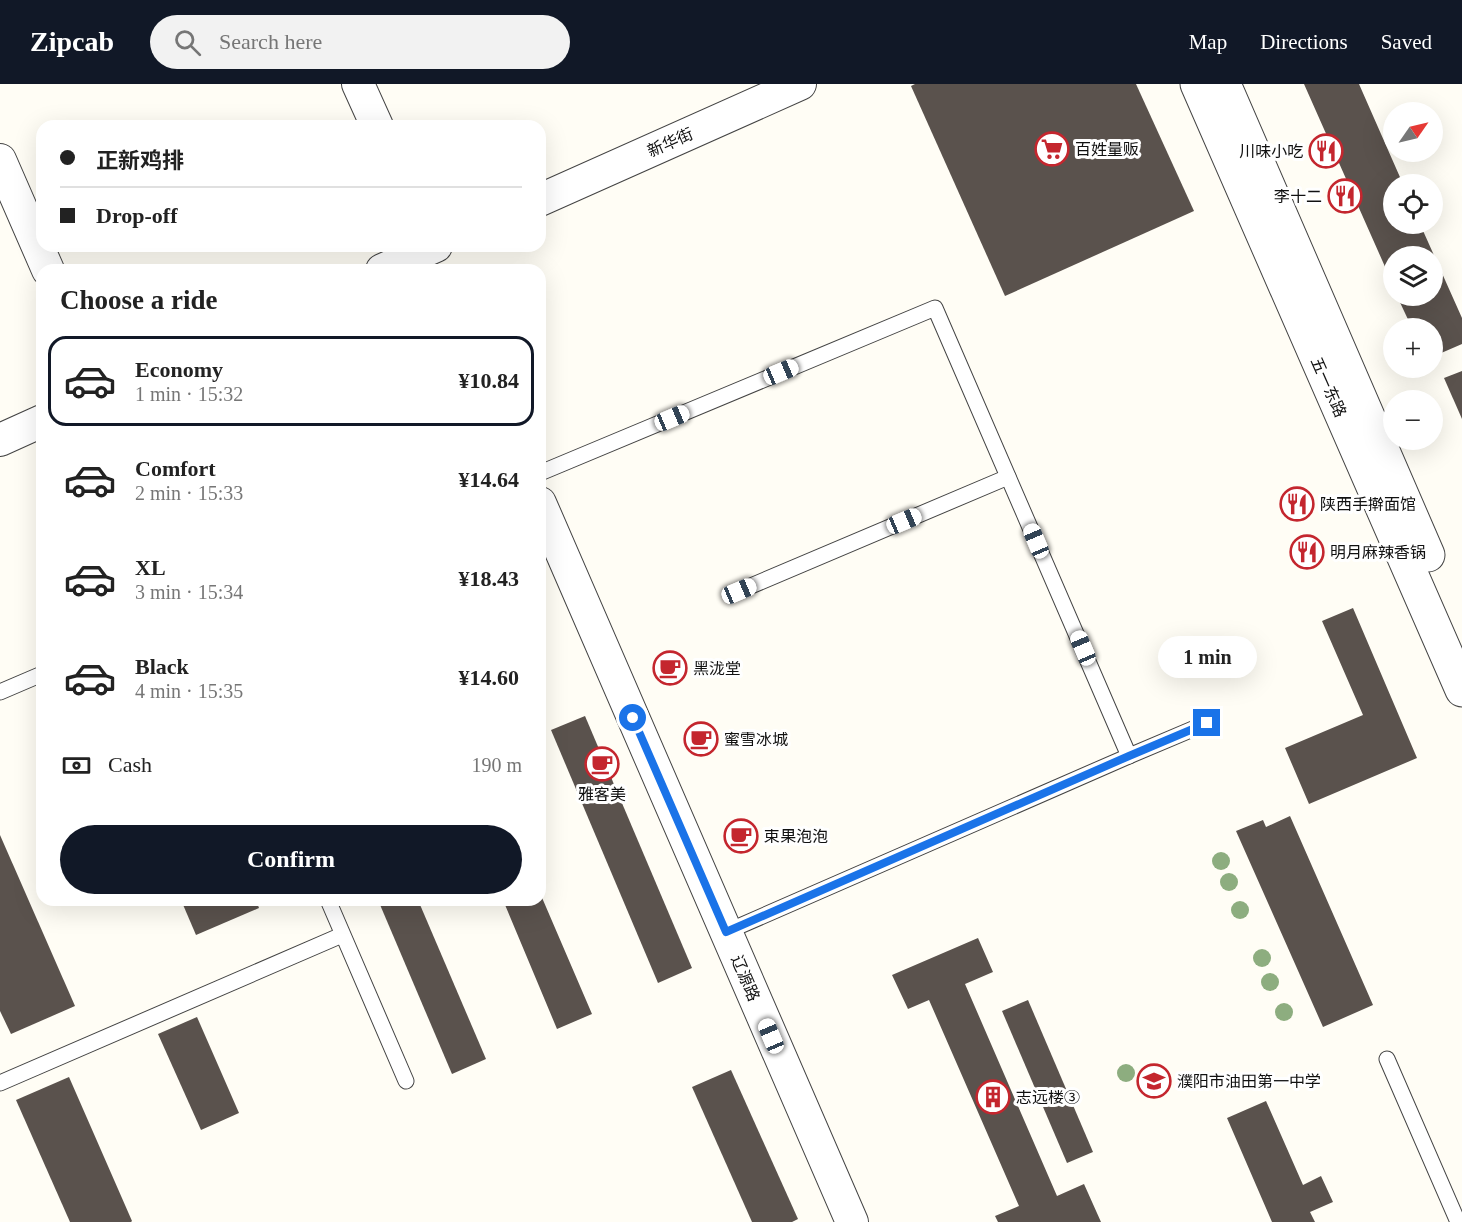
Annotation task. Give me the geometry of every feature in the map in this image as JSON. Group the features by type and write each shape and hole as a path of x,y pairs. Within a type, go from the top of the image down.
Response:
{"street":[{"path":"358,84 374,120"},
{"name":"新华街","path":"546,197 800,84"},
{"name":"五一东路","path":"1197,84 1462,690"},
{"name":"五一东路","path":"1224,84 1462,634"},
{"path":"0,160 36,242"},
{"path":"400,264 433,253"},
{"path":"0,440 36,424"},
{"name":"辽源路","path":"546,517 852,1222"}],"lane":[{"path":"546,470 935,308 1129,756"},
{"path":"739,591 1008,477"},
{"path":"0,692 36,677"},
{"path":"726,932 1207,723"},
{"path":"330,906 406,1081"},
{"path":"0,1083 342,935"},
{"path":"1387,1059 1458,1222"}],"building":[{"name":"百姓量贩","path":"915,84 1136,84 1194,211 1005,296 911,86"},
{"path":"1304,84 1359,84 1383,139 1383,162 1393,162 1399,174 1383,174 1383,234 1424,234 1430,246 1383,246 1383,262"},
{"path":"1443,275 1462,318 1462,344 1443,352 1443,318 1407,318 1402,306 1443,306"},
{"path":"1462,371 1462,419 1444,378"},
{"path":"1353,608 1417,758 1309,804 1285,748 1363,715 1322,621"},
{"path":"585,716 692,968 658,983 551,730"},
{"path":"1290,816 1373,1005 1323,1027 1236,831 1263,820 1266,827"},
{"path":"0,835 75,1006 11,1034 0,1011"},
{"path":"184,906 258,906 259,908 196,935"},
{"path":"381,906 421,906 486,1059 452,1074"},
{"path":"506,906 546,906 592,1014 557,1029"},
{"name":"志远楼③","path":"978,938 993,972 965,984 1057,1196 1084,1184 1101,1222 998,1222 995,1216 1019,1206 929,1000 908,1009 892,975"},
{"path":"1028,1000 1093,1152 1067,1163 1002,1011"},
{"path":"197,1017 239,1113 201,1130 158,1034"},
{"path":"731,1070 798,1219 792,1222 752,1222 692,1087"},
{"path":"69,1077 131,1222 70,1222 16,1100"},
{"path":"1266,1101 1303,1185 1321,1176 1333,1202 1310,1212 1315,1222 1272,1222 1227,1118"}],"place":[{"name":"百姓量贩","path":"1052,149"},
{"name":"川味小吃","path":"1326,151"},
{"name":"李十二","path":"1345,196"},
{"name":"陕西手擀面馆","path":"1297,504"},
{"name":"明月麻辣香锅","path":"1307,552"},
{"name":"黑泷堂","path":"670,668"},
{"name":"蜜雪冰城","path":"701,739"},
{"name":"雅客美","path":"602,764"},
{"name":"束果泡泡","path":"741,836"},
{"name":"濮阳市油田第一中学","path":"1154,1081"},
{"name":"志远楼③","path":"993,1097"}],"route":[{"path":"633,718 726,932 1207,723"}]}
